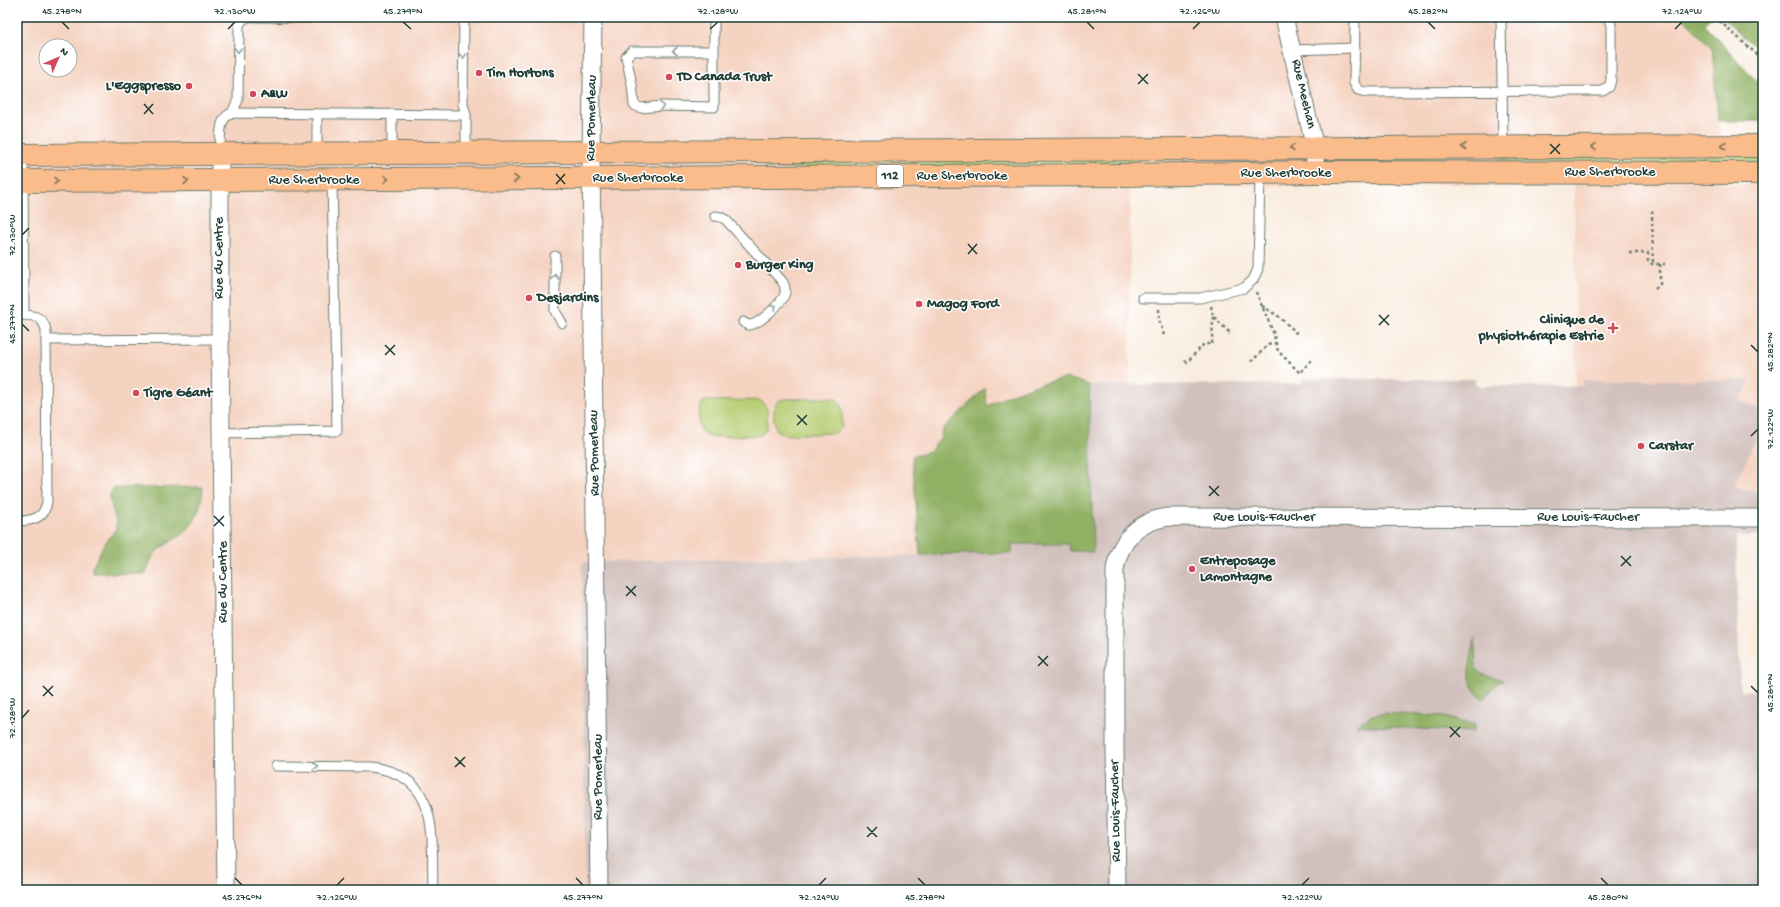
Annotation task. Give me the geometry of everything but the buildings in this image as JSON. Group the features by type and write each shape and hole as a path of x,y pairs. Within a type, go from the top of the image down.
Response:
{"main road":[{"name":"Rue Sherbrooke","path":"20,155 1763,146"},
{"name":"Rue Sherbrooke","path":"20,181 1315,172 1763,173"}],"street":[{"name":"Rue Pomerleau","path":"594,17 591,152 599,890"},
{"name":"Rue Meehan","path":"1284,17 1315,148 1315,172"},
{"name":"Rue du Centre","path":"220,154 220,339 226,890"},
{"name":"Rue Louis-Faucher","path":"1117,890 1115,570 1116,560 1125,541 1140,526 1153,520 1168,517 1763,518"}],"lane":[{"path":"232,113 238,100 239,25 243,19 249,17"},
{"path":"254,17 308,18"},
{"path":"464,17 463,104 466,115 466,153"},
{"path":"714,17 714,51 714,107 662,106 638,108 633,101 632,84 626,57 632,51 714,51"},
{"path":"1355,17 1354,83 1362,92 1600,92 1607,90 1611,84 1611,25 1608,17"},
{"path":"1501,17 1503,147"},
{"path":"1293,50 1355,48"},
{"path":"220,154 222,122 226,115 232,113 466,115"},
{"path":"317,154 318,114"},
{"path":"392,114 392,153"},
{"path":"17,521 34,520 39,517 46,507 45,325 40,319 32,315 20,315 20,155"},
{"path":"1143,298 1209,296 1244,288 1252,282 1258,269 1260,173"},
{"path":"221,433 337,431 332,180"},
{"path":"715,216 726,220 779,278 785,289 782,299 758,323 748,325 743,322"},
{"path":"555,256 555,311 562,323"},
{"path":"46,340 220,339"},
{"path":"276,766 383,768 395,772 405,778 415,786 422,796 431,819 433,890"}],"path":[{"path":"1715,17 1763,60"},
{"path":"1652,211 1653,264"},
{"path":"1629,253 1648,252 1648,260 1653,264 1665,264"},
{"path":"1655,289 1660,284 1660,264"},
{"path":"1252,282 1262,305 1278,351 1300,373 1313,358"},
{"path":"1185,360 1187,362 1204,344 1212,344 1213,316 1209,296"},
{"path":"1159,298 1159,320 1164,336"},
{"path":"1262,305 1278,316 1296,332 1294,334 1295,335"},
{"path":"1213,316 1229,332 1229,335"},
{"path":"1251,360 1252,361 1268,345 1276,343"}],"shaded area":[{"path":"17,17 1682,17 1712,48 1724,184 1763,184 1763,411 1740,400 1749,380 1584,380 1583,386 1576,386 1574,183 1130,186 1130,384 1089,385 1068,378 1026,388 987,406 984,389 943,429 940,439 931,450 923,454 912,456 920,555 582,562 585,890 17,890"},
{"path":"1302,379 1475,379 1476,386 1583,386 1583,380 1750,380 1740,400 1763,411 1763,425 1734,486 1763,494 1763,535 1736,536 1740,691 1763,692 1763,890 585,890 582,562 1012,553 1012,544 1070,544 1093,551 1089,385 1302,384"},
{"path":"1763,425 1763,494 1734,486"}],"green space":[{"path":"1682,17 1711,17 1704,24 1763,88 1763,121 1718,121 1712,48"},
{"path":"1722,17 1763,17 1763,50 1755,47"},
{"path":"1763,155 1763,164 1500,164 1500,158"},
{"path":"1137,157 1137,161 1089,166 765,168 764,163"},
{"path":"1068,378 1089,385 1093,552 1070,551 1069,544 1012,544 1012,553 920,555 912,456 923,454 931,450 940,439 943,429 985,388 987,406 1026,389"},
{"path":"834,398 840,403 842,415 842,427 836,433 785,435 777,431 774,415 775,407 778,401 784,399"},
{"path":"759,400 765,405 767,416 767,428 761,435 710,437 702,432 699,422 699,411 703,402"},
{"path":"203,487 201,503 193,524 182,535 163,546 155,553 146,574 93,573 93,566 103,546 116,529 116,522 109,497 113,488"},
{"path":"1475,638 1476,668 1481,674 1503,680 1494,685 1484,699 1477,694 1470,680 1470,663"},
{"path":"1383,713 1439,716 1475,725 1473,732 1356,725 1373,715"}],"place":[{"name":"Tim Hortons","path":"479,73"},
{"name":"TD Canada Trust","path":"669,77"},
{"name":"L'Eggspresso","path":"189,86"},
{"name":"A&W","path":"253,94"},
{"name":"Burger King","path":"738,265"},
{"name":"Desjardins","path":"529,298"},
{"name":"Magog Ford","path":"919,304"},
{"name":"Clinique de physiothérapie Estrie","path":"1613,328"},
{"name":"Tigre Géant","path":"136,393"},
{"name":"Carstar","path":"1641,446"},
{"name":"Entreposage Lamontagne","path":"1192,569"}]}
